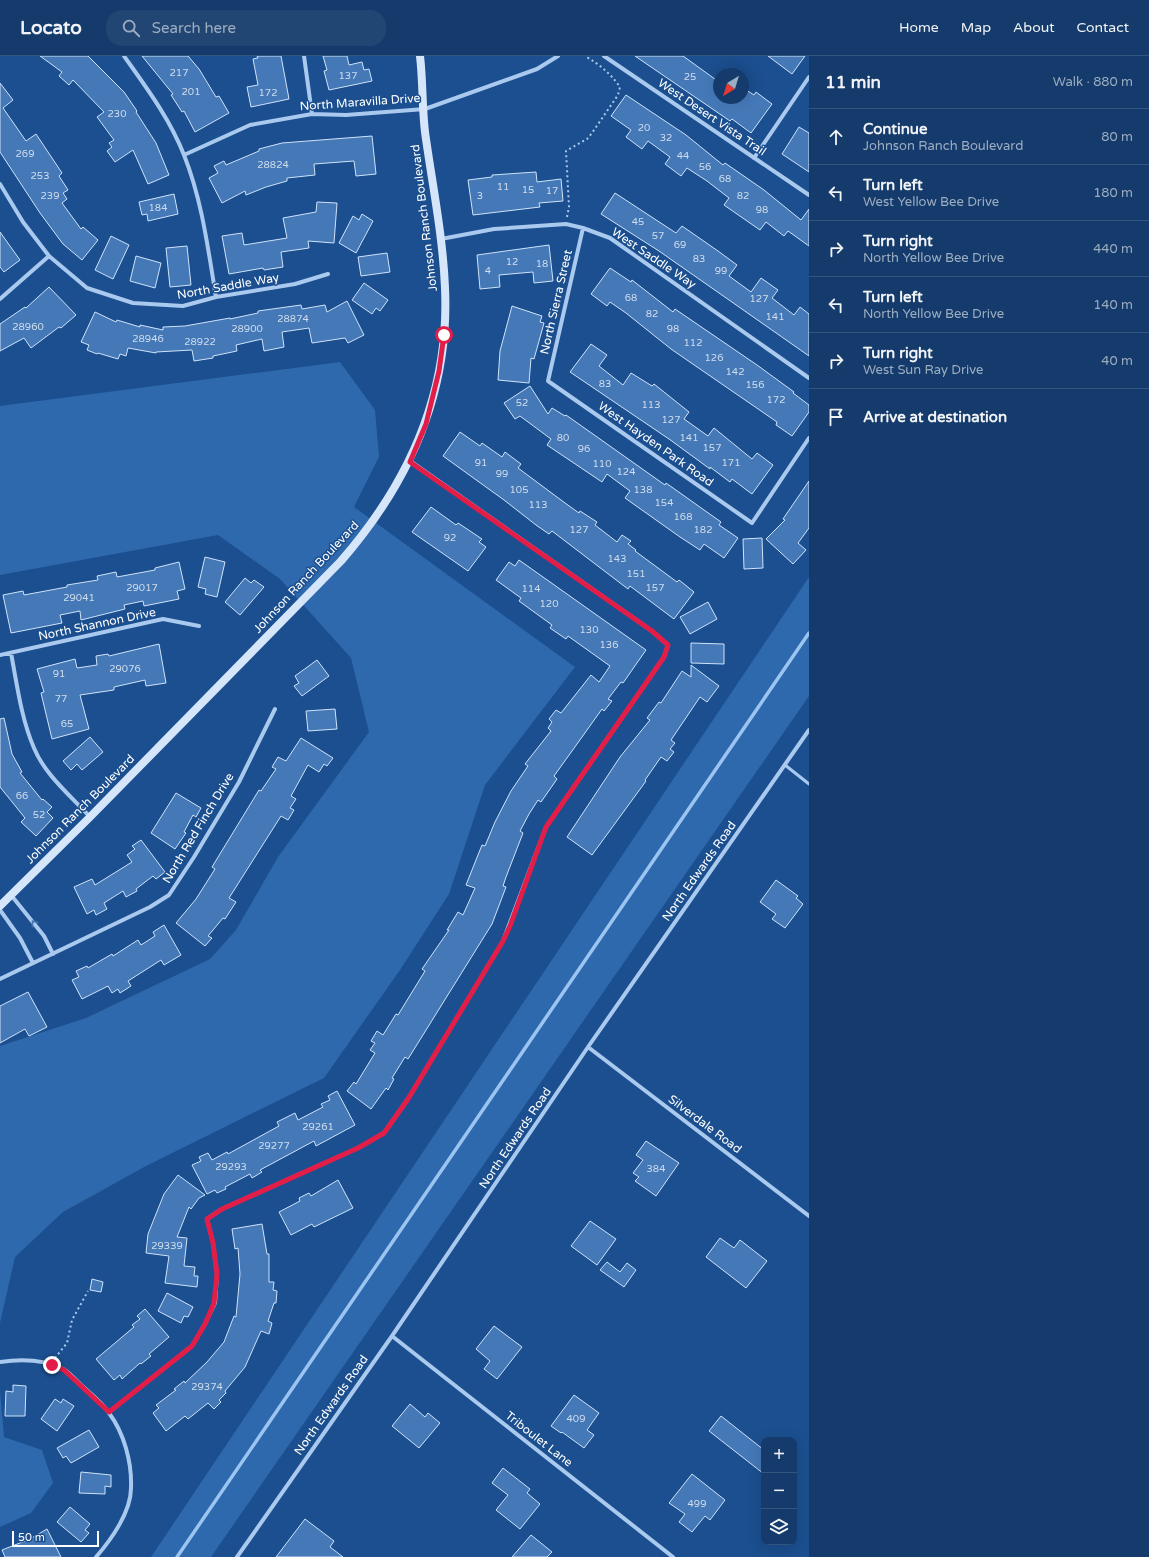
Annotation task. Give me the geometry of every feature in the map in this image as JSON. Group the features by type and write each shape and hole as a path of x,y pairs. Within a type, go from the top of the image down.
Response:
{"street":[{"path":"124,56 161,109 184,155 203,218 216,297"},
{"path":"304,56 312,114"},
{"name":"Johnson Ranch Boulevard","path":"0,906 90,817 341,561 367,530 382,509 410,462 426,424 439,371 444,335 445,289 440,239 425,129 420,56"},
{"name":"North Maravilla Drive","path":"184,155 250,125 312,114 346,115 424,109 537,69 558,56"},
{"name":"West Desert Vista Trail","path":"604,56 809,196"},
{"path":"754,158 809,77"},
{"name":"North Saddle Way","path":"0,184 23,222 49,256 87,288 134,303 183,306 216,297 295,284 328,274"},
{"name":"West Saddle Way","path":"440,239 494,229 566,224 583,228 610,238 809,378"},
{"name":"North Sierra Street","path":"548,381 583,228"},
{"path":"0,299 49,256"},
{"name":"West Hayden Park Road","path":"548,381 752,523 809,438"},
{"path":"109,1412 192,1346 205,1324 214,1303 217,1274 213,1243 207,1219 222,1209 358,1148 384,1133 408,1099 503,941 510,926 546,827 664,657 668,645 652,631 410,462"},
{"name":"North Shannon Drive","path":"0,655 163,619 199,626"},
{"path":"11,653 25,725 34,749 51,775 90,817"},
{"name":"North Red Finch Drive","path":"0,979 150,907 169,895 239,782 275,709"},
{"name":"North Edwards Road","path":"237,1557 392,1336 588,1047 809,730"},
{"path":"11,895 44,936 53,954"},
{"path":"0,910 20,938 32,963"},
{"name":"Silverdale Road","path":"588,1047 809,1216"},
{"name":"Triboulet Lane","path":"392,1336 673,1557"},
{"path":"0,1362 21,1359 52,1365 64,1370 109,1412 128,1452 132,1489 123,1517 110,1541 96,1557"}],"lane":[{"path":"785,765 809,784"}],"path":[{"path":"566,224 569,207 566,151 587,139 618,95 620,87 612,75 585,56"},
{"path":"52,1365 56,1356 67,1343 72,1320 88,1291"}],"shaded area":[{"path":"340,362 375,410 379,457 354,507 575,667 485,785 449,894 400,970 324,1078 146,1166 63,1212 15,1257 0,1323 0,1046 86,1018 210,959 236,930 278,857 369,732 351,658 280,579 218,535 0,575 0,406"},
{"path":"809,577 809,696 211,1557 151,1557"},
{"path":"0,1391 4,1437 42,1450 53,1483 31,1513 0,1527"}],"building":[{"path":"40,56 88,56 124,92 137,111 136,112 156,143 169,175 148,184 133,150 115,162 107,151 112,147 109,143 114,140 97,117 104,112 73,80 69,85 59,76 62,72"},
{"path":"142,56 188,56 199,69 216,97 219,96 229,113 195,132 184,111 182,112 171,95 173,94"},
{"path":"257,56 281,56 289,99 251,107 247,87 258,85 253,59 258,58"},
{"path":"323,56 347,56 349,65 362,62 364,70 369,69 372,81 329,90 324,71 327,70"},
{"path":"635,56 683,56 713,78 713,104 749,104 749,92 754,95 756,92 772,104 751,133 732,119 730,121"},
{"path":"768,56 805,56 792,74"},
{"path":"0,83 13,100 3,108 26,141 36,134 62,173 59,176 68,190 63,193 67,199 62,203 81,229 83,227 98,240 82,260 63,244 40,213 0,152"},
{"path":"626,95 686,135 723,165 725,163 764,190 801,220 809,209 809,246 788,231 784,236 766,222 760,230 724,205 729,198 707,181 687,168 681,176 665,164 670,157 648,141 642,149 626,137 631,130 611,116"},
{"path":"799,127 809,133 809,172 782,154"},
{"path":"372,136 376,174 356,176 354,161 314,164 315,175 287,178 287,181 246,195 245,191 222,203 209,178 218,173 214,166 224,161 226,165 259,151 259,149 282,143"},
{"path":"536,172 537,182 561,179 563,201 539,203 540,207 473,215 468,180 492,177 492,175"},
{"path":"615,193 676,233 682,226 718,251 737,265 729,276 751,292 761,278 778,290 772,298 794,315 800,307 809,314 809,356 659,251 601,214"},
{"path":"174,194 178,214 148,221 147,214 142,215 139,202"},
{"path":"317,202 337,203 334,243 308,241 309,248 281,252 283,267 264,270 263,268 229,274 222,236 242,233 244,245 287,238 283,218 316,212"},
{"path":"362,214 373,221 356,253 339,243 353,216 359,220"},
{"path":"0,232 20,260 4,272 0,267"},
{"path":"111,236 129,245 113,279 95,270"},
{"path":"549,245 553,281 534,283 533,272 499,275 500,287 480,289 477,255"},
{"path":"187,246 191,285 170,287 166,248"},
{"path":"387,253 390,272 361,276 358,257"},
{"path":"136,256 161,263 155,288 130,281"},
{"path":"610,268 631,282 632,280 673,312 675,309 757,365 809,405 809,412 792,436 776,425 777,422 671,349 626,313 610,302 607,306 591,294"},
{"path":"364,283 388,300 380,311 376,308 372,314 352,300"},
{"path":"49,287 76,315 61,328 59,327 31,348 24,338 0,351 0,324 25,307 26,308"},
{"path":"347,301 364,335 348,343 345,338 312,343 309,328 282,332 284,347 264,351 262,339 236,345 237,351 213,356 213,358 194,361 192,350 156,353 128,348 126,356 120,354 118,359 87,350 89,345 81,342 95,312 116,322 117,320 140,327 140,325 163,330 163,327 185,326 230,319 258,313 258,311 301,305 302,309 325,305 327,312"},
{"path":"512,306 542,316 540,322 544,323 534,359 531,358 529,383 498,380 500,351"},
{"path":"591,344 607,355 599,366 623,385 631,373 652,386 654,384 689,412 684,419 708,436 714,428 752,459 757,453 773,465 752,494 732,479 730,482 710,467 710,469 669,439 570,372"},
{"path":"530,386 548,414 552,408 565,416 566,415 665,485 666,483 721,522 719,525 738,538 724,558 704,544 700,550 680,537 625,498 630,491 607,474 602,482 547,445 551,439 520,416 515,419 504,403"},
{"path":"460,432 480,446 482,443 502,457 505,452 521,464 518,468 579,513 580,511 597,522 595,525 617,542 622,535 631,541 628,544 636,550 635,551 677,582 679,580 694,592 674,619 630,586 628,589 552,531 549,534 536,525 443,456"},
{"path":"809,481 809,528 798,543 806,550 793,564 766,539 785,520 783,519"},
{"path":"431,507 456,525 458,523 482,539 479,542 486,547 468,571 412,532"},
{"path":"762,538 763,568 744,569 743,539"},
{"path":"205,557 225,562 217,597 205,594 206,589 198,587"},
{"path":"519,560 646,650 623,683 621,682 608,699 612,701 604,711 602,709 554,776 557,779 541,802 538,800 529,814 520,831 523,833 506,877 503,886 506,887 492,924 408,1059 405,1057 392,1078 394,1079 388,1090 386,1088 371,1109 347,1091 354,1082 356,1084 375,1053 370,1050 375,1043 371,1041 377,1031 383,1035 396,1014 398,1015 425,971 422,969 449,930 447,930 458,912 463,915 475,888 466,885 482,845 485,846 495,822 511,791 528,766 525,764 551,731 548,728 552,722 549,719 556,710 561,713 591,675 599,682 610,666 568,636 566,639 550,628 552,625 519,601 521,598 496,580 509,562 515,566"},
{"path":"179,562 185,589 177,591 179,599 144,606 143,601 124,605 125,609 81,620 80,611 60,615 62,623 11,633 3,595 23,591 24,595 67,587 67,585 98,580 97,576 116,572 117,577 155,570 155,568"},
{"path":"245,578 251,583 254,580 264,587 240,615 225,602"},
{"path":"708,602 717,619 690,634 680,617"},
{"path":"691,643 724,644 724,664 691,663"},
{"path":"159,644 166,683 146,686 145,680 114,687 114,690 80,695 89,729 52,739 41,693 44,692 37,669 75,659 77,668 97,665 96,656 108,654 109,656"},
{"path":"317,660 329,676 302,696 294,686 299,683 295,676"},
{"path":"691,665 719,686 707,702 700,697 671,740 675,743 670,749 674,752 667,761 661,757 645,780 646,781 592,855 567,837 620,757 650,720 647,718 659,702 661,703 682,671 691,677"},
{"path":"335,709 337,729 308,731 306,711"},
{"path":"4,718 12,754 22,772 20,773 42,800 43,799 52,807 47,812 53,818 36,836 21,822 25,818 0,787 0,719"},
{"path":"90,737 103,752 82,770 77,764 71,770 63,761"},
{"path":"301,738 333,758 327,766 324,764 319,772 308,765 291,796 296,799 290,808 294,810 288,820 281,816 229,898 236,902 225,919 223,918 208,936 212,938 205,946 176,923 196,899 215,869 212,867 259,790 261,791 276,769 272,767 278,757 286,761"},
{"path":"176,793 201,808 196,817 193,815 184,832 186,833 175,849 151,833"},
{"path":"141,840 165,872 156,879 153,876 136,889 137,891 126,897 123,891 104,903 107,909 96,915 94,910 87,914 74,887 92,879 95,885 132,862 127,855 135,849 132,846"},
{"path":"776,880 798,896 796,898 803,904 785,928 772,919 776,914 760,902"},
{"path":"164,925 181,955 164,965 161,960 128,981 131,986 120,993 118,989 112,993 108,986 82,999 72,980 79,977 76,971 87,966 88,968 112,954 113,956 138,940 141,945 155,936 153,932"},
{"path":"28,992 47,1027 29,1036 25,1029 0,1043 0,1006"},
{"path":"337,1091 355,1125 316,1146 314,1141 260,1170 262,1172 252,1178 250,1174 225,1187 226,1189 217,1193 215,1190 207,1194 192,1165 201,1161 199,1157 208,1153 212,1160 227,1152 228,1154 279,1126 277,1122 295,1113 298,1120 323,1107 321,1104 330,1100 328,1096"},
{"path":"646,1141 679,1163 656,1196 635,1181 639,1177 633,1173 643,1160 636,1155"},
{"path":"178,1175 205,1195 199,1198 191,1209 189,1207 177,1237 187,1238 184,1266 195,1267 194,1276 198,1276 197,1287 165,1283 169,1256 146,1253 148,1234 164,1194"},
{"path":"338,1180 353,1208 314,1227 312,1224 291,1235 279,1212 300,1201 299,1198 309,1193 311,1196"},
{"path":"590,1221 616,1239 597,1265 571,1246"},
{"path":"262,1224 267,1254 269,1254 269,1282 274,1282 273,1290 277,1291 276,1303 274,1303 268,1321 272,1323 269,1334 261,1331 245,1367 225,1391 226,1393 219,1400 221,1402 214,1409 208,1403 188,1419 185,1416 166,1431 153,1413 159,1408 156,1405 176,1390 174,1389 184,1381 185,1383 207,1362 224,1342 234,1316 236,1317 240,1274 238,1248 235,1249 232,1229"},
{"path":"720,1238 734,1248 740,1240 767,1261 746,1288 706,1257"},
{"path":"607,1262 620,1272 627,1263 636,1270 624,1287 600,1270"},
{"path":"92,1279 103,1282 101,1292 90,1290"},
{"path":"167,1293 193,1307 188,1317 184,1316 181,1323 158,1311"},
{"path":"145,1309 169,1337 149,1354 151,1356 141,1364 140,1363 122,1379 120,1375 114,1380 96,1359 134,1327 132,1325 140,1319 137,1316"},
{"path":"494,1326 522,1347 497,1379 484,1369 490,1361 476,1349"},
{"path":"13,1385 26,1386 25,1416 5,1416 6,1391 13,1392"},
{"path":"574,1395 599,1413 587,1430 594,1435 584,1448 551,1426"},
{"path":"55,1399 61,1403 63,1399 74,1406 57,1431 41,1419"},
{"path":"410,1404 425,1417 428,1413 440,1423 419,1448 392,1426"},
{"path":"721,1416 761,1448 761,1472 709,1431"},
{"path":"89,1430 99,1447 71,1463 66,1456 63,1458 57,1448"},
{"path":"503,1468 530,1489 527,1493 540,1504 520,1529 496,1510 508,1495 492,1483"},
{"path":"81,1472 111,1475 111,1487 105,1486 105,1494 79,1493"},
{"path":"692,1474 725,1500 710,1520 705,1516 692,1532 679,1522 685,1514 669,1503"},
{"path":"70,1507 90,1524 85,1530 89,1533 81,1542 57,1522"},
{"path":"305,1519 334,1541 330,1547 343,1557 276,1557"},
{"path":"47,1529 61,1557 5,1557 2,1550 30,1539"},
{"path":"531,1535 552,1552 547,1557 512,1557"}],"waterway":[{"path":"177,1557 809,633"}],"route":[{"path":"52,1365 64,1370 109,1412 192,1346 205,1324 214,1303 217,1274 213,1243 207,1219 222,1209 358,1148 384,1133 408,1099 503,941 510,926 546,827 664,657 668,645 652,631 410,462 426,424 439,371 444,335"}]}
